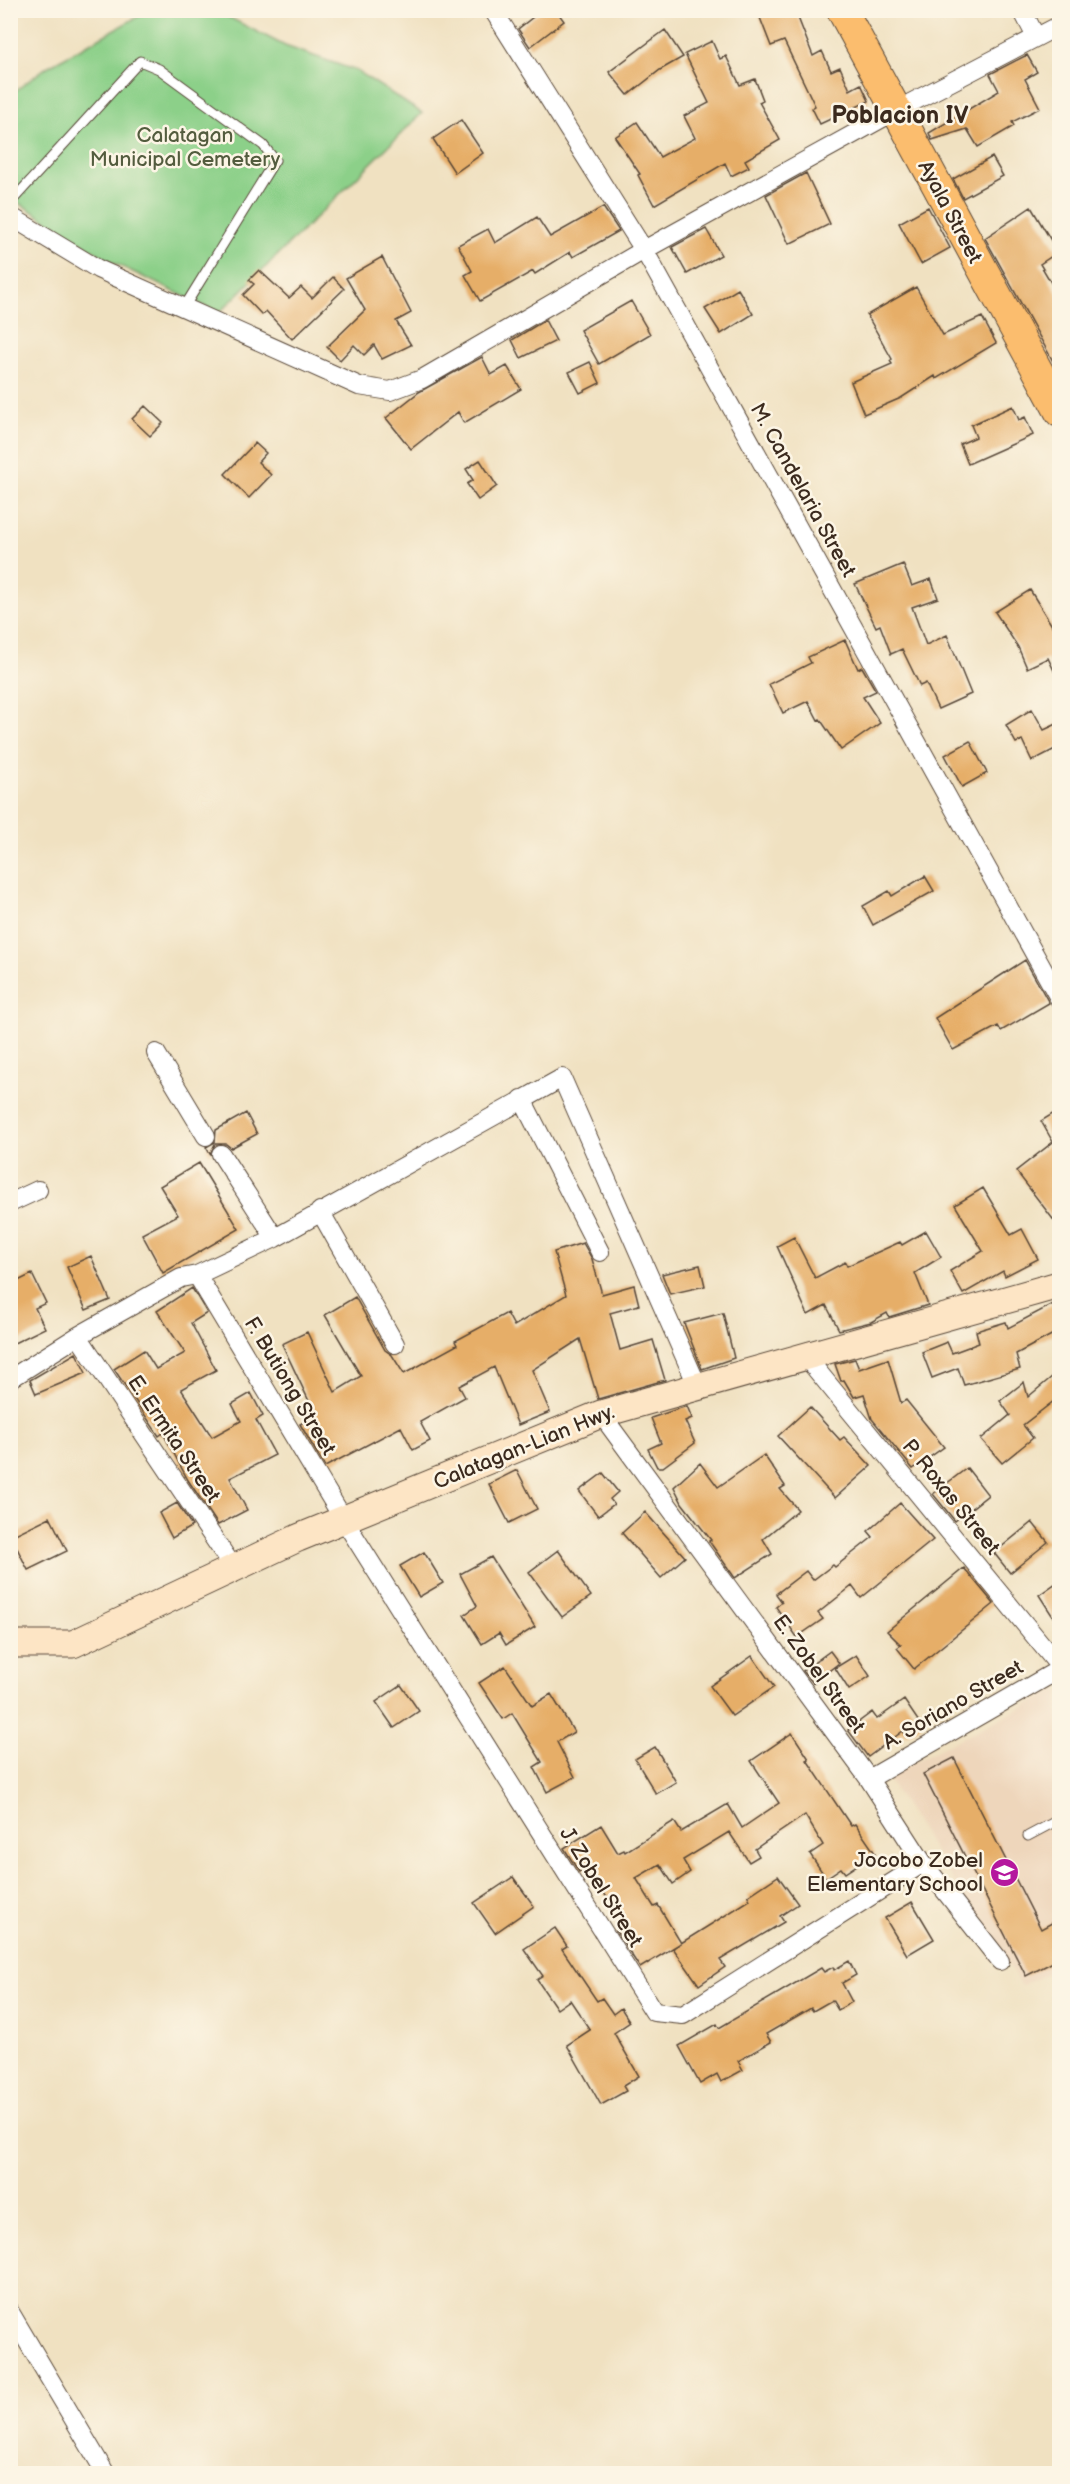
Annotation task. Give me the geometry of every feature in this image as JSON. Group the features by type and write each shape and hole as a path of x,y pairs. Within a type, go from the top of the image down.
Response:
{"main road":[{"name":"Ayala Street","path":"842,10 1059,412"},
{"name":"Calatagan-Lian Hwy.","path":"10,1644 73,1644 233,1567 601,1414 1057,1288"}],"street":[{"name":"M. Candelaria Street","path":"493,10 644,250 1059,1000"},
{"path":"1022,10 1036,37"},
{"path":"10,216 98,269 183,309 359,386 390,391 422,379 644,250 897,110 1036,37 1057,31"},
{"path":"156,1053 206,1136"},
{"path":"10,1379 78,1336 181,1278 197,1275 275,1238 562,1078 698,1387"},
{"path":"522,1099 600,1252"},
{"path":"221,1154 275,1238"},
{"path":"10,1203 38,1190"},
{"path":"320,1211 395,1344"},
{"name":"F. Butiong Street","path":"197,1275 344,1520"},
{"name":"E. Ermita Street","path":"78,1336 233,1567"},
{"name":"P. Roxas Street","path":"806,1357 1059,1668"},
{"name":"E. Zobel Street","path":"601,1414 869,1779 923,1863 1000,1961"},
{"name":"J. Zobel Street","path":"344,1520 654,2012 683,2015 923,1863"},
{"name":"A. Soriano Street","path":"869,1779 1059,1668"},
{"path":"10,2312 106,2474"}],"lane":[{"path":"10,203 140,61 159,69 263,145 275,160 183,309"},
{"path":"1028,1836 1059,1819"}],"shaded area":[{"name":"Jocobo Zobel Elementary School","path":"1059,1689 1059,1967 1022,1986 886,1776"}],"green space":[{"name":"Calatagan Municipal Cemetery","path":"148,11 217,11 285,46 357,71 422,113 219,313 110,261 11,198 11,94 47,67"}],"building":[{"path":"542,10 556,10 564,21 530,47 518,29"},
{"path":"757,10 795,10 813,56 822,51 831,71 840,67 850,90 861,84 869,101 820,124 812,108 815,106 784,41 771,46"},
{"path":"665,30 683,57 660,70 628,95 609,72"},
{"path":"712,41 720,59 726,56 740,85 755,79 763,100 759,102 780,140 745,160 749,167 731,176 725,163 654,205 638,175 640,174 615,137 637,122 660,157 695,138 684,116 709,103 685,54"},
{"path":"1027,55 1037,72 1025,79 1040,108 1012,122 1014,126 978,147 967,129 932,140 929,133 999,91 990,74"},
{"path":"461,120 483,153 455,173 433,139"},
{"path":"992,157 1003,176 963,198 953,179"},
{"path":"806,173 830,224 789,244 766,195"},
{"path":"603,207 619,231 573,257 570,252 535,274 533,271 480,301 465,275 472,271 458,245 488,229 495,243 537,217 550,237"},
{"path":"928,207 950,248 921,264 899,223"},
{"path":"1031,207 1058,252 1040,264 1059,296 1059,372 985,238"},
{"path":"706,229 721,255 687,274 672,247"},
{"path":"382,257 411,313 396,321 411,345 382,359 374,345 364,355 354,345 340,360 327,347 365,310 346,278"},
{"path":"259,270 289,298 301,287 312,298 333,277 344,289 292,339 266,311 262,315 243,295 254,284 249,280"},
{"path":"916,287 943,335 982,317 996,343 936,379 935,376 901,398 864,414 851,382 892,364 890,361 892,359 867,315"},
{"path":"738,289 753,314 721,334 705,309"},
{"path":"631,301 650,334 599,364 580,330"},
{"path":"545,320 556,341 521,358 512,340"},
{"path":"482,357 491,375 507,366 521,389 464,423 458,412 411,449 386,418 419,392"},
{"path":"590,362 600,383 580,393 569,372"},
{"path":"145,406 163,423 150,436 132,419"},
{"path":"1013,406 1019,420 1025,417 1033,435 968,464 960,444 976,437 971,425"},
{"path":"255,443 266,453 258,462 271,475 249,498 225,474"},
{"path":"480,460 497,486 478,500 467,484 473,480 466,469"},
{"path":"903,564 912,586 931,579 938,598 912,607 926,645 947,635 971,694 938,709 926,683 920,686 902,649 891,654 880,625 876,627 855,584"},
{"path":"1030,590 1059,637 1059,681 1048,658 1027,668 1018,647 995,612"},
{"path":"845,640 858,669 862,667 876,691 863,697 880,723 841,750 820,719 818,720 808,701 783,713 769,684 811,663 808,657"},
{"path":"1032,709 1044,730 1059,723 1059,747 1032,761 1022,740 1016,743 1006,725"},
{"path":"970,741 987,773 962,787 945,755"},
{"path":"925,876 934,891 873,925 863,906 889,891 892,896"},
{"path":"1025,960 1049,1003 1001,1031 998,1026 953,1050 935,1018"},
{"path":"1059,1110 1059,1227 1016,1171 1053,1142 1041,1121"},
{"path":"246,1113 257,1134 231,1148 226,1144 215,1144 210,1154 206,1147 215,1142 216,1130"},
{"path":"199,1163 239,1229 163,1273 142,1234 178,1215 160,1186"},
{"path":"983,1188 1011,1235 1022,1229 1038,1259 1005,1276 1003,1271 963,1294 950,1271 983,1251 955,1205"},
{"path":"926,1231 941,1257 915,1273 928,1305 889,1317 887,1313 871,1322 839,1330 826,1305 808,1315 777,1246 794,1237 815,1278 845,1262 847,1266 900,1242 902,1245"},
{"path":"583,1243 592,1259 602,1294 634,1285 639,1305 610,1313 620,1350 653,1340 665,1380 598,1399 580,1339 532,1370 550,1412 518,1425 494,1367 459,1386 465,1397 420,1422 430,1441 413,1450 401,1427 325,1467 300,1424 316,1416 282,1344 307,1332 335,1392 361,1376 325,1315 355,1297 385,1350 392,1355 404,1374 457,1345 455,1341 507,1313 514,1326 566,1295 554,1252"},
{"path":"91,1256 110,1300 86,1310 67,1267"},
{"path":"700,1265 705,1286 670,1294 662,1274"},
{"path":"32,1274 46,1303 35,1308 45,1328 10,1345 10,1285"},
{"path":"192,1288 207,1313 191,1323 216,1370 181,1389 212,1437 241,1421 232,1404 251,1393 263,1416 256,1420 275,1455 230,1478 247,1510 218,1525 188,1480 163,1433 159,1436 114,1369 144,1350 156,1369 185,1353 157,1311"},
{"path":"1059,1301 1059,1331 1016,1354 1020,1369 964,1385 958,1368 932,1378 922,1352 947,1342 952,1353 979,1343 976,1331 1006,1322 1008,1328"},
{"path":"723,1313 734,1358 702,1369 684,1323"},
{"path":"76,1353 86,1373 36,1394 30,1380"},
{"path":"855,1359 859,1369 888,1359 901,1403 906,1400 944,1447 913,1469 872,1419 864,1394 854,1397 844,1380 841,1381 835,1364"},
{"path":"1059,1371 1059,1397 1023,1425 1033,1438 1002,1463 981,1439 1010,1415 1000,1401 1024,1382 1028,1397"},
{"path":"687,1406 692,1418 685,1421 695,1443 663,1467 657,1467 648,1449 661,1443 651,1418"},
{"path":"810,1407 840,1440 844,1437 871,1466 835,1498 778,1436"},
{"path":"764,1455 785,1486 780,1489 798,1510 763,1539 772,1554 735,1578 709,1541 711,1540 682,1503 674,1487 700,1463 718,1487"},
{"path":"967,1468 988,1495 955,1521 933,1494"},
{"path":"517,1470 537,1509 509,1523 489,1484"},
{"path":"603,1473 618,1492 610,1499 614,1504 598,1516 579,1491"},
{"path":"177,1503 192,1526 172,1538 159,1513"},
{"path":"900,1503 933,1540 861,1598 852,1586 818,1613 823,1619 797,1637 776,1607 782,1602 776,1594 806,1571 813,1580 833,1565 835,1567 873,1537 868,1531"},
{"path":"645,1512 685,1557 661,1578 622,1533"},
{"path":"50,1517 67,1551 28,1570 11,1536"},
{"path":"1032,1522 1048,1542 1010,1573 994,1553"},
{"path":"558,1550 591,1596 562,1617 529,1572"},
{"path":"424,1552 443,1583 419,1597 400,1566"},
{"path":"491,1557 535,1627 506,1645 499,1633 482,1644 464,1615 477,1606 460,1574"},
{"path":"964,1568 994,1604 914,1669 897,1648 901,1645 887,1631"},
{"path":"1059,1581 1059,1626 1039,1595"},
{"path":"830,1651 839,1663 813,1683 803,1671"},
{"path":"856,1655 870,1676 849,1690 835,1668"},
{"path":"752,1656 774,1687 732,1716 710,1686"},
{"path":"505,1666 532,1706 551,1694 574,1732 557,1742 575,1777 547,1792 534,1767 542,1762 512,1713 503,1719 479,1683"},
{"path":"401,1685 419,1711 394,1728 376,1702"},
{"path":"904,1700 921,1725 906,1735 903,1731 868,1757 848,1730 872,1712 877,1719"},
{"path":"792,1733 851,1826 855,1824 875,1853 845,1873 841,1868 826,1878 810,1854 823,1845 805,1815 755,1849 759,1856 749,1862 729,1832 683,1860 690,1872 673,1884 660,1864 636,1878 654,1907 658,1905 681,1943 640,1968 616,1931 625,1925 587,1867 579,1872 564,1848 601,1825 618,1853 624,1850 625,1852 674,1821 681,1832 728,1804 742,1828 779,1803 751,1761"},
{"path":"655,1747 676,1782 656,1794 635,1759"},
{"path":"954,1758 1041,1929 1059,1919 1059,1959 1026,1976 923,1774"},
{"path":"778,1876 798,1904 780,1916 784,1922 720,1960 725,1967 699,1985 673,1948 750,1900 748,1896"},
{"path":"513,1877 534,1906 495,1933 474,1903"},
{"path":"912,1902 934,1939 907,1955 885,1918"},
{"path":"555,1928 567,1946 562,1949 597,2001 602,1998 613,2014 621,2008 630,2022 614,2033 639,2076 623,2086 626,2091 601,2105 567,2045 590,2030 570,2000 557,2009 537,1980 543,1976 524,1949"},
{"path":"849,1961 856,1975 842,1983 852,2002 838,2010 832,2000 813,2011 811,2008 766,2034 771,2042 738,2061 743,2070 721,2082 717,2074 700,2084 679,2046 717,2024 719,2028 821,1968 824,1972 833,1967 834,1970"}],"place":[{"name":"Jocobo Zobel Elementary School","path":"1004,1872"}],"district":[{"name":"Poblacion IV","path":"900,115"}]}
